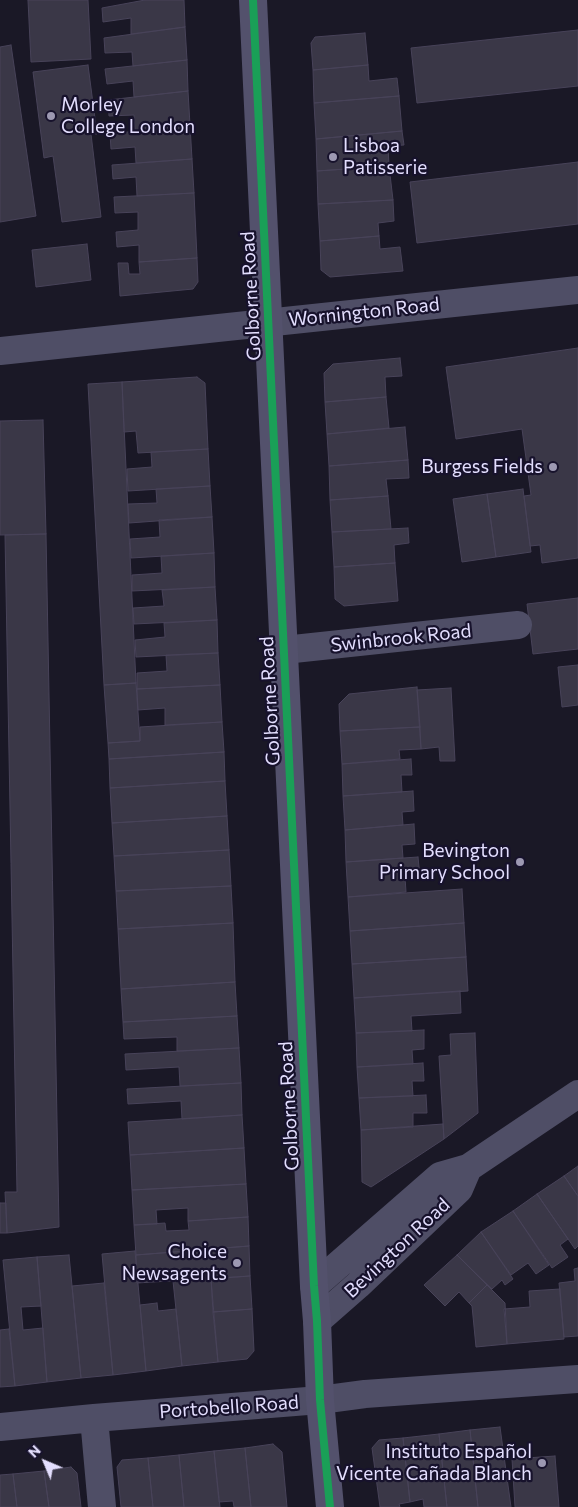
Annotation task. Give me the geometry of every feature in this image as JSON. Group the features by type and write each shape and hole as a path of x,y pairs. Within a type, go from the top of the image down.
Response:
{"street":[{"name":"Golborne Road","path":"253,0 314,1286 318,1321 320,1400 330,1507"},
{"name":"Wornington Road","path":"0,351 578,290"},
{"name":"Swinbrook Road","path":"284,650 518,625"},
{"name":"Bevington Road","path":"314,1286 440,1176 468,1168 578,1094"},
{"name":"Bevington Road","path":"318,1321 459,1190 468,1168"},
{"name":"Portobello Road","path":"0,1427 320,1400 365,1394 578,1379"},
{"path":"94,1418 102,1507"}],"building":[{"path":"28,0 88,0 91,59 31,62"},
{"path":"145,0 184,0 185,27 131,34 131,18 103,22 102,8"},
{"path":"185,27 187,60 133,66 132,52 105,53 104,38"},
{"path":"578,30 578,86 417,103 411,48"},
{"path":"365,33 368,65 313,70 311,43 315,37"},
{"path":"11,45 36,216 0,222 0,47"},
{"path":"187,60 188,91 134,97 133,81 107,84 105,69"},
{"path":"88,65 97,134 91,134 101,217 62,222 53,156 44,158 33,72"},
{"path":"368,65 369,81 397,78 399,96 314,103 313,70"},
{"path":"188,91 190,125 135,131 134,115 109,116 108,100"},
{"path":"399,96 402,131 316,139 314,103"},
{"path":"190,125 192,159 136,163 135,147 111,149 110,134"},
{"path":"402,131 404,145 388,146 389,166 317,171 316,139"},
{"path":"192,159 194,193 137,196 136,177 113,179 112,165"},
{"path":"578,162 578,224 417,243 410,182"},
{"path":"389,166 393,200 318,204 317,171"},
{"path":"194,193 197,258 139,262 139,245 117,247 116,232 138,230 138,212 115,213 114,197"},
{"path":"393,200 394,221 378,223 379,236 320,241 318,204"},
{"path":"379,236 380,249 400,247 403,271 330,277 321,270 320,241"},
{"path":"87,244 91,280 36,287 32,250"},
{"path":"197,258 198,282 193,289 120,296 118,263 128,263 129,274 140,274 139,262"},
{"name":"Burgess Fields","path":"578,348 578,558 542,563 540,545 530,546 524,496 531,495 522,429 456,439 446,367"},
{"path":"400,358 402,376 385,377 386,397 325,402 324,373 333,364"},
{"path":"197,377 205,383 208,449 138,453 136,431 124,432 122,382"},
{"path":"122,382 136,683 104,685 88,384"},
{"path":"386,397 389,428 327,434 325,402"},
{"path":"43,420 46,534 0,535 0,421"},
{"path":"405,427 408,460 329,466 327,434"},
{"path":"208,449 210,486 128,491 127,469 152,467 151,452"},
{"path":"408,460 409,478 386,479 388,496 330,500 329,466"},
{"path":"210,486 212,517 129,523 128,504 157,503 156,489"},
{"path":"523,489 531,552 496,557 487,494"},
{"path":"487,494 496,557 462,562 453,499"},
{"path":"388,496 391,529 332,532 330,500"},
{"path":"212,517 214,553 131,558 130,539 160,537 159,520"},
{"path":"408,528 409,543 394,545 395,563 334,567 332,532"},
{"path":"46,534 59,1227 7,1233 5,1192 17,1192 5,535"},
{"path":"214,553 215,587 132,591 132,575 162,573 161,556"},
{"path":"395,563 398,601 344,606 335,599 334,567"},
{"path":"215,587 217,620 134,624 133,608 164,606 162,590"},
{"path":"578,598 578,649 533,654 527,604"},
{"path":"217,620 218,653 136,657 135,640 165,637 164,623"},
{"path":"218,653 220,685 137,689 137,673 167,671 166,655"},
{"path":"578,665 578,705 562,707 558,667"},
{"path":"136,683 140,741 108,743 104,685"},
{"path":"220,685 222,722 165,725 165,708 138,710 137,689"},
{"path":"417,687 420,727 340,731 339,704 349,694"},
{"path":"451,688 455,761 440,761 439,747 421,749 417,690"},
{"path":"222,722 224,752 109,759 108,743 140,741 140,727"},
{"path":"420,727 421,749 399,750 400,759 342,764 340,731"},
{"path":"224,752 225,781 110,788 109,759"},
{"path":"411,759 412,775 401,775 402,792 343,796 342,764"},
{"path":"225,781 227,816 112,823 110,788"},
{"path":"413,791 414,811 402,812 403,825 345,830 343,796"},
{"path":"227,816 229,850 114,856 112,823"},
{"path":"414,824 415,844 402,845 403,858 346,862 345,830"},
{"path":"229,850 231,886 116,891 114,856"},
{"path":"418,857 420,877 405,877 406,892 348,897 346,862"},
{"path":"231,886 233,923 118,929 116,891"},
{"path":"462,889 464,923 350,931 348,897"},
{"path":"233,923 235,982 121,989 118,929"},
{"path":"464,923 466,957 352,964 350,931"},
{"path":"466,957 468,991 354,998 352,964"},
{"path":"235,982 237,1016 123,1022 121,989"},
{"path":"460,991 461,1013 411,1016 412,1031 356,1033 354,998"},
{"path":"237,1016 239,1048 177,1051 177,1037 124,1039 123,1022"},
{"path":"424,1030 424,1049 412,1050 413,1064 357,1067 356,1033"},
{"path":"475,1033 478,1113 444,1139 439,1056 451,1055 450,1034"},
{"path":"239,1048 241,1083 180,1086 179,1067 126,1070 125,1054"},
{"path":"423,1063 424,1081 412,1081 413,1096 359,1098 357,1067"},
{"path":"241,1083 242,1115 182,1119 181,1101 128,1104 127,1089"},
{"path":"426,1095 427,1113 413,1113 413,1127 361,1130 359,1098"},
{"path":"242,1115 244,1148 130,1155 128,1122"},
{"path":"443,1124 444,1139 371,1187 362,1182 361,1130"},
{"path":"244,1148 246,1184 132,1190 130,1155"},
{"path":"578,1166 578,1196 564,1176"},
{"path":"564,1176 578,1196 578,1246 575,1249 537,1194"},
{"path":"246,1184 248,1217 188,1221 188,1208 156,1210 157,1224 134,1225 132,1190"},
{"path":"537,1194 568,1239 560,1245 568,1257 552,1268 513,1211"},
{"path":"0,1203 6,1203 7,1233 0,1233"},
{"path":"513,1211 549,1265 536,1274 528,1263 511,1275 481,1232"},
{"path":"248,1217 249,1246 136,1255 134,1225 165,1223 166,1231 189,1230 188,1221"},
{"path":"481,1232 513,1279 505,1285 502,1280 492,1289 457,1255"},
{"path":"249,1246 250,1276 137,1283 136,1255"},
{"path":"135,1251 146,1371 113,1375 102,1254"},
{"path":"69,1255 81,1378 47,1382 37,1257"},
{"path":"457,1255 487,1285 469,1303 459,1292 445,1306 424,1285"},
{"path":"37,1257 41,1306 21,1307 23,1330 43,1328 47,1382 15,1386 3,1260"},
{"path":"578,1268 578,1336 564,1337 559,1283 575,1281 574,1269"},
{"path":"250,1276 252,1309 213,1312 211,1279"},
{"path":"211,1279 218,1362 182,1366 173,1281"},
{"path":"104,1283 113,1375 81,1378 72,1286"},
{"path":"487,1285 505,1303 507,1344 476,1347 472,1306 469,1303"},
{"path":"560,1289 564,1339 507,1344 504,1309 530,1307 529,1291"},
{"path":"157,1303 158,1311 176,1309 182,1366 146,1371 140,1305"},
{"path":"252,1309 254,1351 247,1359 218,1362 213,1312"},
{"path":"9,1329 15,1386 0,1387 0,1330"},
{"path":"500,1427 511,1507 478,1507 470,1430"},
{"path":"470,1430 478,1507 447,1507 439,1434"},
{"path":"439,1434 447,1507 424,1507 423,1499 410,1502 403,1438"},
{"path":"403,1438 410,1502 399,1504 400,1507 380,1507 372,1448 379,1440"},
{"path":"273,1444 282,1452 287,1507 251,1507 245,1448"},
{"path":"245,1448 251,1507 234,1507 233,1501 219,1502 214,1451"},
{"path":"214,1451 220,1507 184,1507 179,1455"},
{"path":"179,1455 184,1507 153,1507 148,1458"},
{"path":"555,1456 559,1507 515,1507 512,1459"},
{"path":"148,1458 153,1507 121,1507 117,1467 122,1460"},
{"path":"71,1467 77,1473 81,1507 49,1507 44,1471"},
{"path":"44,1471 49,1507 17,1507 13,1474"},
{"path":"13,1474 17,1507 0,1507 0,1475"}],"cycle path":[{"path":"253,0 314,1286 320,1400 330,1507"}],"place":[{"name":"Morley College London","path":"51,116"},
{"name":"Lisboa Patisserie","path":"333,157"},
{"name":"Burgess Fields","path":"553,467"},
{"name":"Bevington Primary School","path":"520,862"},
{"name":"Choice Newsagents","path":"237,1263"},
{"name":"Instituto Español Vicente Cañada Blanch","path":"542,1463"}]}
